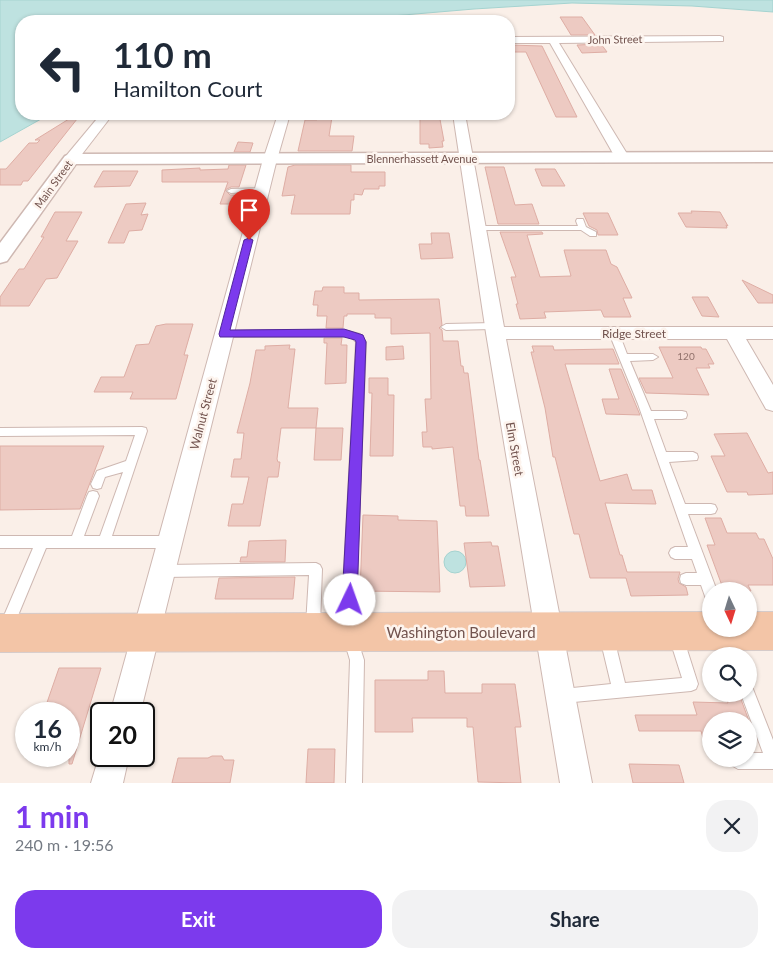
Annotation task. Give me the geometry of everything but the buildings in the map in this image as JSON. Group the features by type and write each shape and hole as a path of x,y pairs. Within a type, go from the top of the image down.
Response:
{"main road":[{"name":"Washington Boulevard","path":"2,633 675,631 728,639 773,631"}],"street":[{"name":"John Street","path":"515,40 720,39"},
{"path":"553,40 622,157"},
{"name":"Main Street","path":"2,252 102,120"},
{"name":"Walnut Street","path":"128,702 270,158 282,120"},
{"name":"Elm Street","path":"460,120 477,228 576,783"},
{"name":"Blennerhassett Avenue","path":"71,159 773,156"},
{"name":"Ridge Street","path":"495,329 614,333 773,332"},
{"path":"733,333 773,403"},
{"path":"107,783 111,767"}],"lane":[{"path":"231,191 262,190"},
{"path":"477,228 582,224 593,234"},
{"path":"446,327 495,329"},
{"path":"224,334 344,333 359,337 361,342 348,632 357,660 354,783"},
{"path":"614,333 647,415 707,582"},
{"path":"624,358 653,357"},
{"path":"647,415 682,415"},
{"path":"0,432 142,431 104,542"},
{"path":"662,456 693,457"},
{"path":"97,484 101,474 131,464"},
{"path":"76,542 93,496"},
{"path":"680,509 711,508"},
{"path":"0,542 170,542"},
{"path":"2,633 42,542"},
{"path":"675,553 697,553"},
{"path":"162,571 316,569 312,632"},
{"path":"686,579 706,579"},
{"path":"560,696 691,684 675,631"},
{"path":"606,632 620,691"},
{"path":"751,702 773,760 757,760"}],"water":[{"path":"0,0 773,0 773,12 692,6 572,3 404,15 15,15 15,120 39,120 0,142"},
{"path":"455,551 463,554 466,562 463,570 455,573 447,570 444,562 447,554"}],"route":[{"path":"249,240 224,334 344,333 359,337 361,342 350,600"}]}
